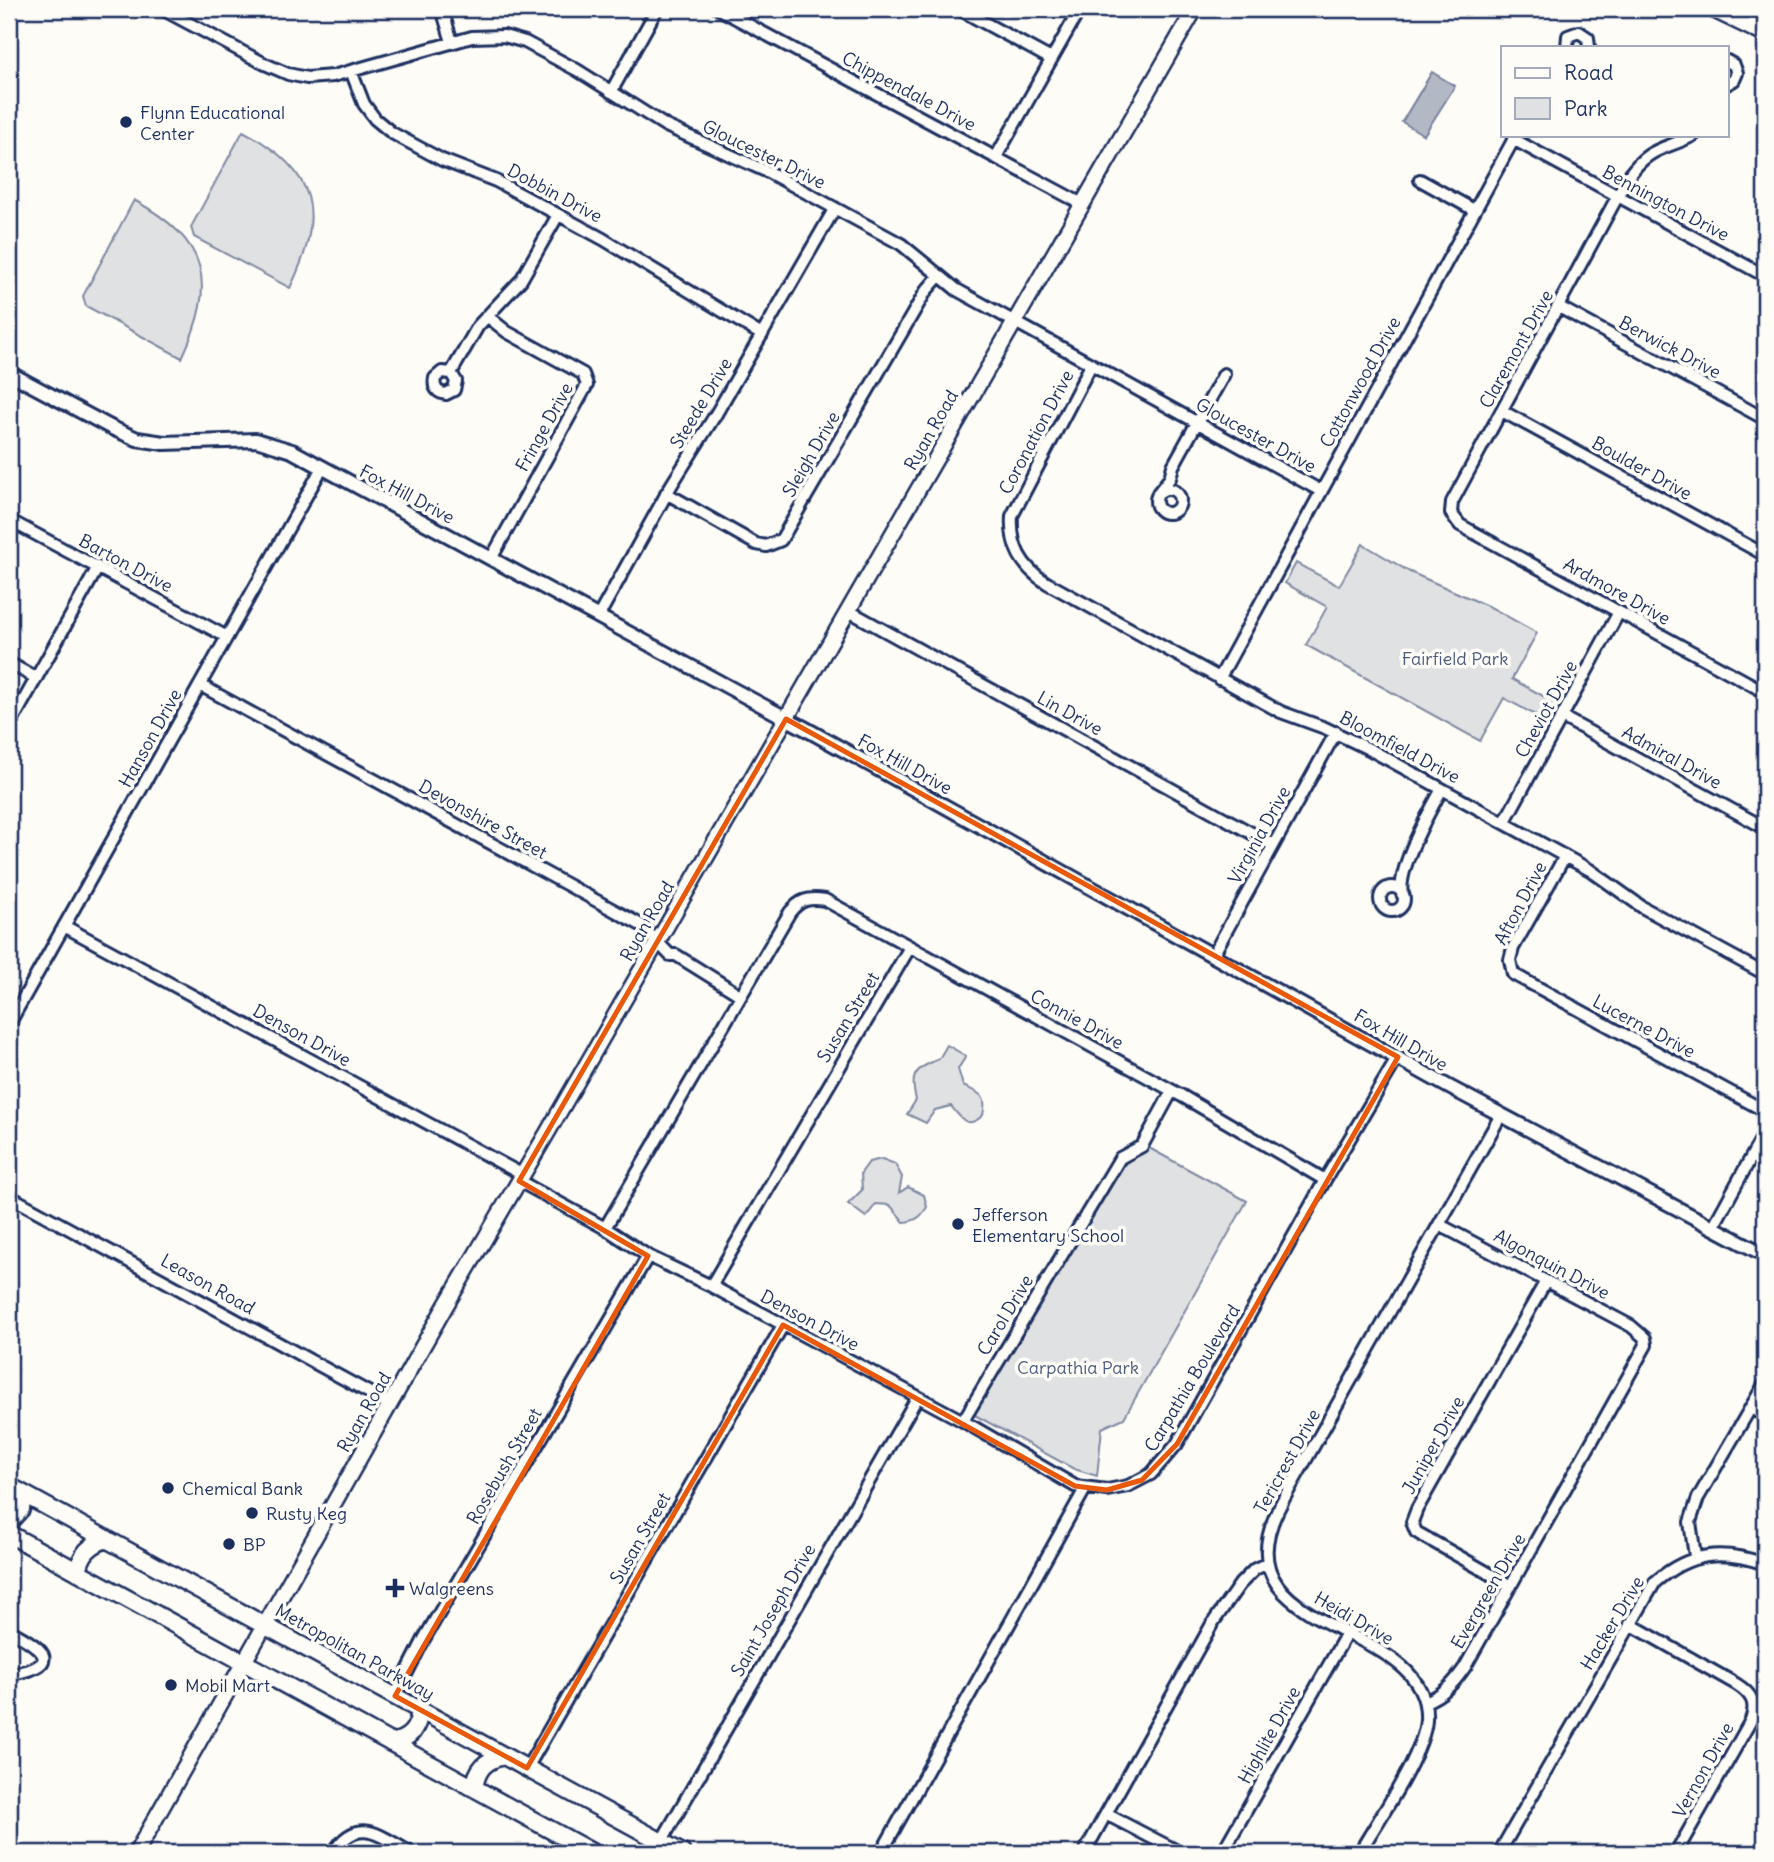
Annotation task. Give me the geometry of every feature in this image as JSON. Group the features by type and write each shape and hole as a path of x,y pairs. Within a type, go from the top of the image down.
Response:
{"main road":[{"name":"Ryan Road","path":"136,1853 390,1404 1195,9"},
{"path":"1711,9 1765,35"},
{"path":"9,1522 21,1509 16,1490"},
{"name":"Metropolitan Parkway","path":"16,1490 682,1853"},
{"path":"9,1535 593,1853"},
{"path":"78,1572 79,1563 86,1551 107,1539"},
{"path":"391,1743 401,1741 414,1731 420,1710"},
{"path":"474,1788 482,1766 494,1758 504,1756"}],"street":[{"name":"Gloucester Drive","path":"162,9 288,74 319,79 452,42 484,36 514,38 577,70 666,126 770,173 908,248 957,290 1321,491"},
{"path":"442,9 452,42"},
{"path":"611,92 657,9"},
{"name":"Chippendale Drive","path":"719,9 1082,204"},
{"path":"959,9 1051,59"},
{"path":"996,157 1080,9"},
{"path":"1749,26 1758,9"},
{"path":"1565,45 1575,32 1583,33 1588,38 1589,46"},
{"path":"1728,62 1736,69 1729,84"},
{"name":"Dobbin Drive","path":"351,71 364,104 383,126 442,160 488,177 603,239 762,335"},
{"name":"Claremont Drive","path":"1453,519 1450,508 1452,502 1634,169 1655,150 1691,136"},
{"name":"Bennington Drive","path":"1514,137 1765,275"},
{"name":"Cottonwood Drive","path":"1219,678 1514,137"},
{"path":"1420,180 1474,210"},
{"name":"Steede Drive","path":"598,617 666,493 710,425 835,208"},
{"path":"451,373 472,335 521,280 558,215"},
{"name":"Sleigh Drive","path":"666,493 757,544 766,546 781,540 926,291 939,276"},
{"name":"Berwick Drive","path":"1559,307 1765,419"},
{"name":"Fringe Drive","path":"487,316 507,332 583,374 587,385 491,559"},
{"name":"Coronation Drive","path":"1018,556 1012,539 1015,506 1091,365"},
{"name":"Fox Hill Drive","path":"9,373 136,439 164,443 256,440 281,446 786,719 1502,1115 1765,1255"},
{"path":"1170,478 1178,495 1178,507 1168,513 1156,504 1158,493 1170,478 1224,373"},
{"name":"Boulder Drive","path":"1502,411 1765,555"},
{"name":"Hanson Drive","path":"9,1024 322,468"},
{"path":"1158,493 1169,489 1178,495"},
{"name":"Ardmore Drive","path":"1453,519 1765,692"},
{"name":"Barton Drive","path":"9,520 227,637"},
{"name":"Bloomfield Drive","path":"1018,556 1031,572 1047,583 1281,712 1336,732 1442,789 1604,878 1642,907 1765,974"},
{"path":"9,727 98,567"},
{"name":"Lin Drive","path":"849,611 1273,845"},
{"name":"Cheviot Drive","path":"1504,823 1619,612"},
{"path":"9,663 36,678"},
{"name":"Devonshire Street","path":"200,685 641,925 670,955 676,955 740,995"},
{"name":"Admiral Drive","path":"1562,717 1765,828"},
{"name":"Virginia Drive","path":"1213,955 1336,732"},
{"path":"1401,878 1383,892 1380,900 1383,907 1389,911 1397,910 1402,905 1401,878 1423,825 1442,789"},
{"name":"Afton Drive","path":"1510,968 1513,948 1565,856"},
{"path":"1389,888 1397,888 1402,894"},
{"name":"Connie Drive","path":"740,995 790,912 807,898 824,900 1172,1091 1325,1180"},
{"name":"Denson Drive","path":"64,926 521,1178 648,1256 710,1286 963,1421 1062,1480 1085,1489"},
{"name":"Susan Street","path":"710,1286 910,947"},
{"name":"Lucerne Drive","path":"1510,968 1520,979 1765,1111"},
{"path":"605,1228 740,995"},
{"name":"Carpathia Boulevard","path":"1085,1489 1107,1490 1128,1486 1151,1474 1177,1444 1325,1180 1398,1057"},
{"name":"Carol Drive","path":"963,1421 1120,1158 1142,1146 1172,1091"},
{"name":"Tericrest Drive","path":"1268,1563 1267,1541 1274,1517 1502,1115"},
{"path":"1713,1227 1765,1132"},
{"name":"Leason Road","path":"9,1196 390,1404"},
{"name":"Algonquin Drive","path":"1440,1225 1632,1326 1645,1338"},
{"name":"Rosebush Street","path":"394,1696 424,1639 648,1256"},
{"name":"Juniper Drive","path":"1511,1586 1416,1532 1412,1522 1546,1281"},
{"name":"Susan Street","path":"527,1768 783,1325"},
{"name":"Evergreen Drive","path":"1425,1702 1437,1698 1457,1679 1641,1356 1646,1345 1645,1338"},
{"path":"1765,1383 1694,1510 1691,1534 1695,1556 1728,1555 1748,1557 1765,1563"},
{"name":"Saint Joseph Drive","path":"661,1842 917,1398"},
{"path":"1751,1408 1765,1416"},
{"path":"881,1853 1085,1489"},
{"name":"Hacker Drive","path":"1499,1853 1655,1582 1695,1556"},
{"path":"1084,1853 1225,1604 1248,1575 1268,1563"},
{"name":"Heidi Drive","path":"1268,1563 1277,1584 1291,1600 1402,1665 1419,1687 1425,1702"},
{"name":"Vernon Drive","path":"1630,1624 1746,1690 1754,1702 1750,1722 1676,1853"},
{"path":"9,1630 37,1646 43,1656 36,1667 9,1677"},
{"name":"Highlite Drive","path":"1222,1853 1347,1633"},
{"path":"1359,1853 1419,1749 1427,1720 1425,1702"},
{"path":"1106,1814 1181,1853"},
{"path":"333,1853 341,1841 359,1830 372,1832 411,1853"}],"highlighted area":[{"path":"786,719 1398,1057 1177,1444 1142,1480 1107,1490 1075,1486 783,1325 527,1768 395,1696 648,1256 519,1181"}],"green space":[{"path":"243,131 268,146 287,162 300,179 308,197 311,216 308,238 290,288 194,237 191,227"},
{"path":"134,200 159,215 178,231 191,248 199,266 202,286 200,307 182,358 86,306 83,296"},
{"name":"Fairfield Park","path":"1363,544 1410,572 1492,608 1537,633 1512,679 1556,703 1546,721 1504,698 1480,741 1306,645 1327,607 1285,583 1296,563 1339,586"},
{"path":"947,1045 966,1056 958,1069 963,1086 983,1098 983,1115 973,1122 962,1119 951,1106 935,1110 926,1123 907,1114 916,1100 913,1084 916,1073 939,1059"},
{"name":"Carpathia Park","path":"1138,1142 1247,1201 1124,1418 1102,1428 1097,1476 1074,1469 973,1414"},
{"path":"882,1159 895,1164 902,1177 899,1193 908,1187 924,1195 927,1207 918,1218 904,1222 890,1205 876,1204 866,1217 848,1204 862,1190 861,1173 869,1162"}],"shaded area":[{"path":"1432,72 1455,86 1424,135 1402,122"}],"place":[{"name":"Flynn Educational Center","path":"126,122"},
{"name":"Jefferson Elementary School","path":"958,1224"},
{"name":"Chemical Bank","path":"168,1488"},
{"name":"Rusty Keg","path":"252,1513"},
{"name":"BP","path":"229,1544"},
{"name":"Walgreens","path":"395,1588"},
{"name":"Mobil Mart","path":"171,1685"}]}
